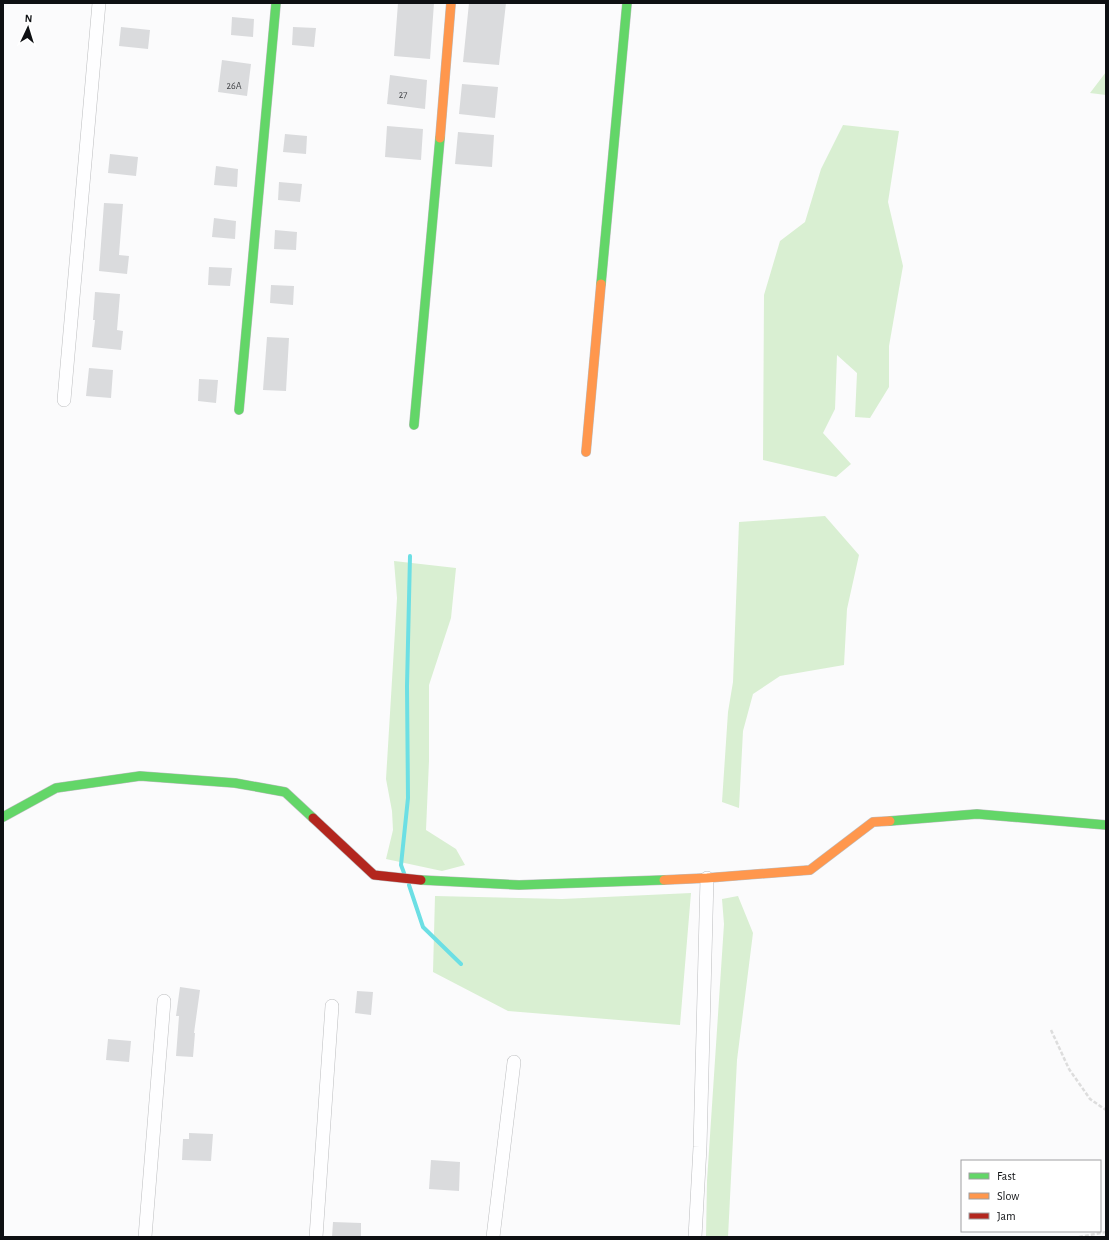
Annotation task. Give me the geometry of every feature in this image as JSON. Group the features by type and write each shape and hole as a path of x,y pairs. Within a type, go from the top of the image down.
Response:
{"street":[{"path":"64,400 99,3"},
{"path":"239,410 276,3"},
{"path":"414,425 451,3"},
{"path":"586,452 626,3"},
{"path":"3,817 56,788 140,776 236,783 285,792 374,875 407,879 519,885 708,878 810,870 873,822 977,814 1106,825"},
{"path":"695,1237 700,1139 708,878"},
{"path":"145,1237 164,1001"},
{"path":"316,1237 332,1006"},
{"path":"494,1237 514,1062"}],"path":[{"path":"1051,1030 1069,1068 1090,1099 1106,1110"},
{"path":"1078,1237 1106,1232"}],"green space":[{"path":"1106,72 1106,95 1090,93"},
{"path":"843,125 899,131 888,202 903,266 889,346 889,387 870,418 855,417 857,373 837,355 835,409 823,433 851,464 836,477 763,460 764,295 780,241 805,222 821,169"},
{"path":"825,516 859,555 847,609 844,665 780,676 753,694 743,731 739,808 722,802 728,712 733,682 739,522"},
{"path":"394,561 456,568 451,618 429,685 429,761 426,830 456,849 465,865 442,871 386,859 393,830 392,811 386,779 397,598"},
{"path":"691,893 680,1025 508,1011 433,972 435,896 562,899"},
{"path":"738,896 753,933 737,1060 728,1237 706,1237 707,1181 724,924 722,899"}],"building":[{"path":"398,3 434,3 430,59 394,56"},
{"path":"469,3 506,3 499,65 463,62"},
{"path":"232,17 254,19 253,37 231,35"},
{"path":"121,27 150,30 148,49 119,46"},
{"path":"293,27 316,28 314,47 292,45"},
{"path":"222,60 251,64 247,96 218,92"},
{"path":"390,75 427,80 425,109 387,104"},
{"path":"462,84 498,87 495,118 459,114"},
{"path":"387,126 423,129 421,160 385,157"},
{"path":"458,132 494,135 492,167 455,164"},
{"path":"285,134 307,136 306,154 283,152"},
{"path":"110,154 138,157 136,176 108,173"},
{"path":"216,166 238,169 237,187 214,185"},
{"path":"279,182 302,184 300,202 278,200"},
{"path":"104,203 123,204 119,255 129,256 127,274 99,271"},
{"path":"214,218 236,221 235,239 212,237"},
{"path":"275,230 297,232 296,250 274,249"},
{"path":"209,267 232,268 230,286 208,285"},
{"path":"271,285 294,286 293,305 270,303"},
{"path":"95,292 120,294 117,330 123,331 121,350 92,347 95,320 93,320"},
{"path":"267,337 289,338 286,391 263,390"},
{"path":"89,368 113,370 111,398 86,396"},
{"path":"199,379 218,380 216,403 198,401"},
{"path":"180,987 200,990 194,1033 193,1057 176,1056 179,1016 176,1016"},
{"path":"357,991 373,992 371,1015 355,1013"},
{"path":"108,1039 131,1041 129,1062 106,1060"},
{"path":"189,1133 213,1134 211,1161 182,1160 183,1139 189,1139"},
{"path":"431,1160 460,1162 459,1191 429,1189"},
{"path":"333,1222 361,1223 361,1237 332,1237"}],"waterway":[{"path":"404,873 401,865 408,798 407,686 410,556"},
{"path":"409,885 423,927 461,964"}],"traffic: fast":[{"path":"239,410 276,3"},
{"path":"601,284 627,3"},
{"path":"414,425 440,138"},
{"path":"3,817 56,788 140,776 235,783 285,792 313,818"},
{"path":"890,821 977,814 1106,825"},
{"path":"421,880 519,885 664,880"}],"traffic: slow":[{"path":"440,138 451,3"},
{"path":"586,452 601,284"},
{"path":"664,880 810,870 873,822 890,821"}],"traffic: jam":[{"path":"313,818 374,875 421,880"}]}
